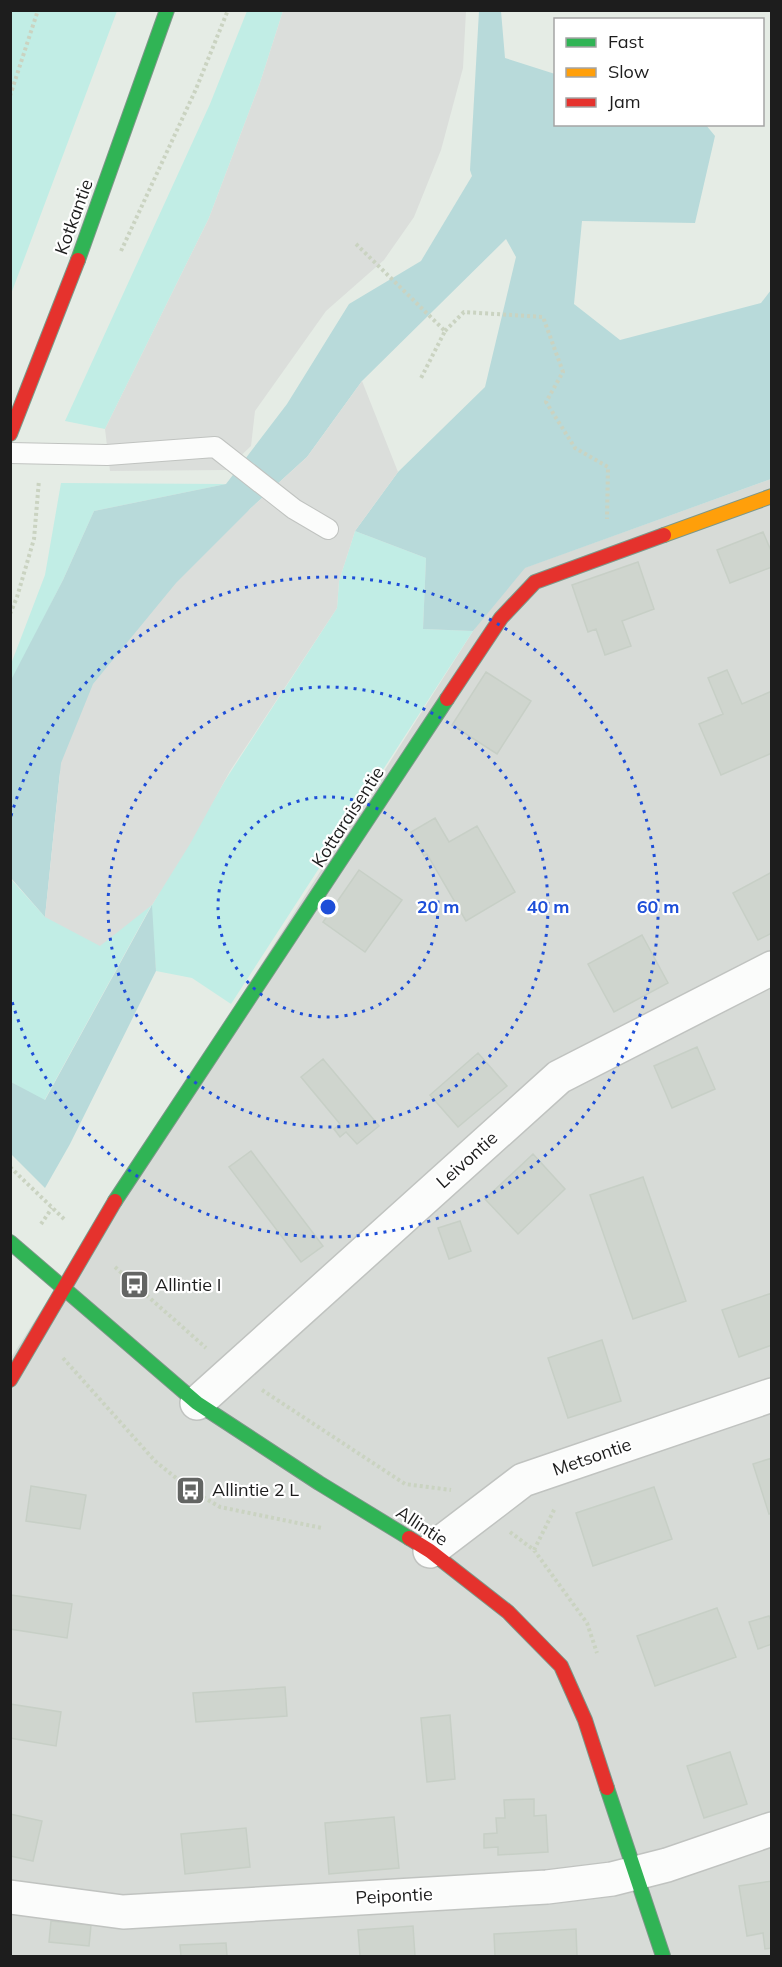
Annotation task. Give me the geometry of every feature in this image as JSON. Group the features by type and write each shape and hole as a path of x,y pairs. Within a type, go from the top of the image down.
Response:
{"street":[{"name":"Kotkantie","path":"10,434 74,270 167,10"},
{"name":"Kottaraisentie","path":"10,1380 103,1219 501,618 535,582 771,496"},
{"name":"Leivontie","path":"197,1403 559,1077 771,968"},
{"name":"Allintie","path":"10,1242 197,1403 319,1483 430,1551 508,1612 561,1666 585,1720 663,1956"},
{"name":"Metsontie","path":"430,1551 523,1480 771,1395"},
{"name":"Peipontie","path":"10,1896 123,1912 547,1887 612,1879 667,1865 771,1829"}],"lane":[{"path":"10,453 107,455 215,447 294,509 328,529"}],"path":[{"path":"10,96 38,10"},
{"path":"117,260 196,90 228,10"},
{"path":"356,244 445,330"},
{"path":"420,380 445,330 464,312 543,317 563,372 546,402 575,448 608,467 606,556"},
{"path":"10,614 18,597 34,539 42,453"},
{"path":"38,1331 155,1461 191,1490 220,1507 324,1529"}],"shaded area":[{"path":"10,11 117,11 11,294"},
{"path":"247,11 283,11 260,83 209,218 105,429 65,421 210,104"},
{"path":"283,11 466,11 463,68 441,150 414,217 384,260 326,311 255,411 251,446 226,470 110,471 105,429 209,218 260,83"},
{"path":"479,11 501,11 505,58 554,74 554,126 707,126 715,136 695,223 582,221 574,304 620,340 761,303 771,290 771,479 525,568 473,631 423,629 426,558 355,531 398,472 485,387 516,257 506,239 362,381 307,457 250,509 60,772 45,917 11,878 10,682 63,580 94,511 226,484 287,404 349,304 421,261 472,176 470,170"},
{"path":"362,381 398,472 355,531 339,581 337,608 230,771 190,844 152,905 100,946 45,917 61,763 93,684 176,583 250,509 307,457"},
{"path":"771,479 771,1956 11,1956 11,1358 487,609 524,568"},
{"path":"61,483 226,484 94,511 63,580 11,682 11,664 45,575"},
{"path":"355,531 426,558 423,629 473,631 231,1004 192,978 156,971 151,906 44,1101 11,1082 10,878 45,917 152,905 226,779 337,608 339,581"},
{"path":"152,905 156,971 70,1144 45,1188 11,1154 11,1082 45,1100"}],"building":[{"path":"763,532 772,553 772,567 730,583 717,550"},
{"path":"638,562 654,609 622,621 631,646 605,655 596,629 588,632 572,585"},
{"path":"727,670 742,704 772,691 772,753 721,775 699,724 723,714 708,678"},
{"path":"486,672 531,701 497,754 452,725"},
{"path":"435,818 449,842 477,826 515,892 466,921 427,854 424,856 411,832"},
{"path":"359,870 402,900 365,952 323,922"},
{"path":"772,872 772,933 758,940 733,893"},
{"path":"642,935 668,983 614,1012 588,964"},
{"path":"697,1047 715,1089 672,1108 654,1066"},
{"path":"478,1053 507,1086 458,1127 430,1095"},
{"path":"323,1059 379,1126 357,1144 346,1132 340,1137 334,1129 340,1124 301,1077"},
{"path":"251,1151 323,1246 301,1262 229,1167"},
{"path":"533,1154 565,1189 518,1234 485,1199"},
{"path":"643,1177 686,1301 633,1319 590,1195"},
{"path":"460,1221 471,1251 449,1259 438,1228"},
{"path":"772,1293 772,1345 739,1357 722,1310"},
{"path":"602,1340 621,1401 568,1418 548,1358"},
{"path":"772,1458 772,1513 769,1514 753,1464"},
{"path":"31,1486 86,1495 80,1529 26,1521"},
{"path":"654,1487 672,1539 593,1566 576,1513"},
{"path":"11,1595 72,1604 67,1638 10,1629"},
{"path":"717,1608 736,1657 655,1686 637,1636"},
{"path":"769,1616 772,1623 772,1644 758,1649 749,1622"},
{"path":"285,1687 287,1716 196,1722 193,1693"},
{"path":"10,1704 61,1712 56,1746 10,1738"},
{"path":"450,1715 455,1779 427,1782 421,1718"},
{"path":"730,1752 747,1804 704,1818 687,1766"},
{"path":"534,1799 534,1816 546,1815 548,1852 498,1855 498,1847 484,1848 484,1834 497,1833 496,1818 505,1818 504,1800"},
{"path":"10,1814 42,1821 33,1861 10,1856"},
{"path":"394,1817 399,1868 329,1874 325,1823"},
{"path":"246,1828 250,1867 185,1874 181,1834"},
{"path":"772,1881 772,1948 765,1949 763,1933 747,1936 739,1886"},
{"path":"51,1921 91,1925 89,1946 49,1942"},
{"path":"413,1926 415,1956 360,1956 358,1930"},
{"path":"576,1929 577,1956 495,1956 494,1934"},
{"path":"226,1943 227,1956 181,1956 180,1945"}],"traffic: fast":[{"path":"78,260 167,10"},
{"path":"115,1201 447,699"},
{"path":"10,1242 197,1403 319,1483 409,1538"},
{"path":"607,1788 663,1956"}],"traffic: slow":[{"path":"664,535 772,496"}],"traffic: jam":[{"path":"10,434 78,260"},
{"path":"447,699 501,618 535,582 664,535"},
{"path":"10,1380 115,1201"},
{"path":"409,1538 430,1551 508,1612 561,1666 585,1720 607,1788"}],"place":[{"name":"Allintie I","path":"134,1285"},
{"name":"Allintie 2 L","path":"191,1490"}]}
